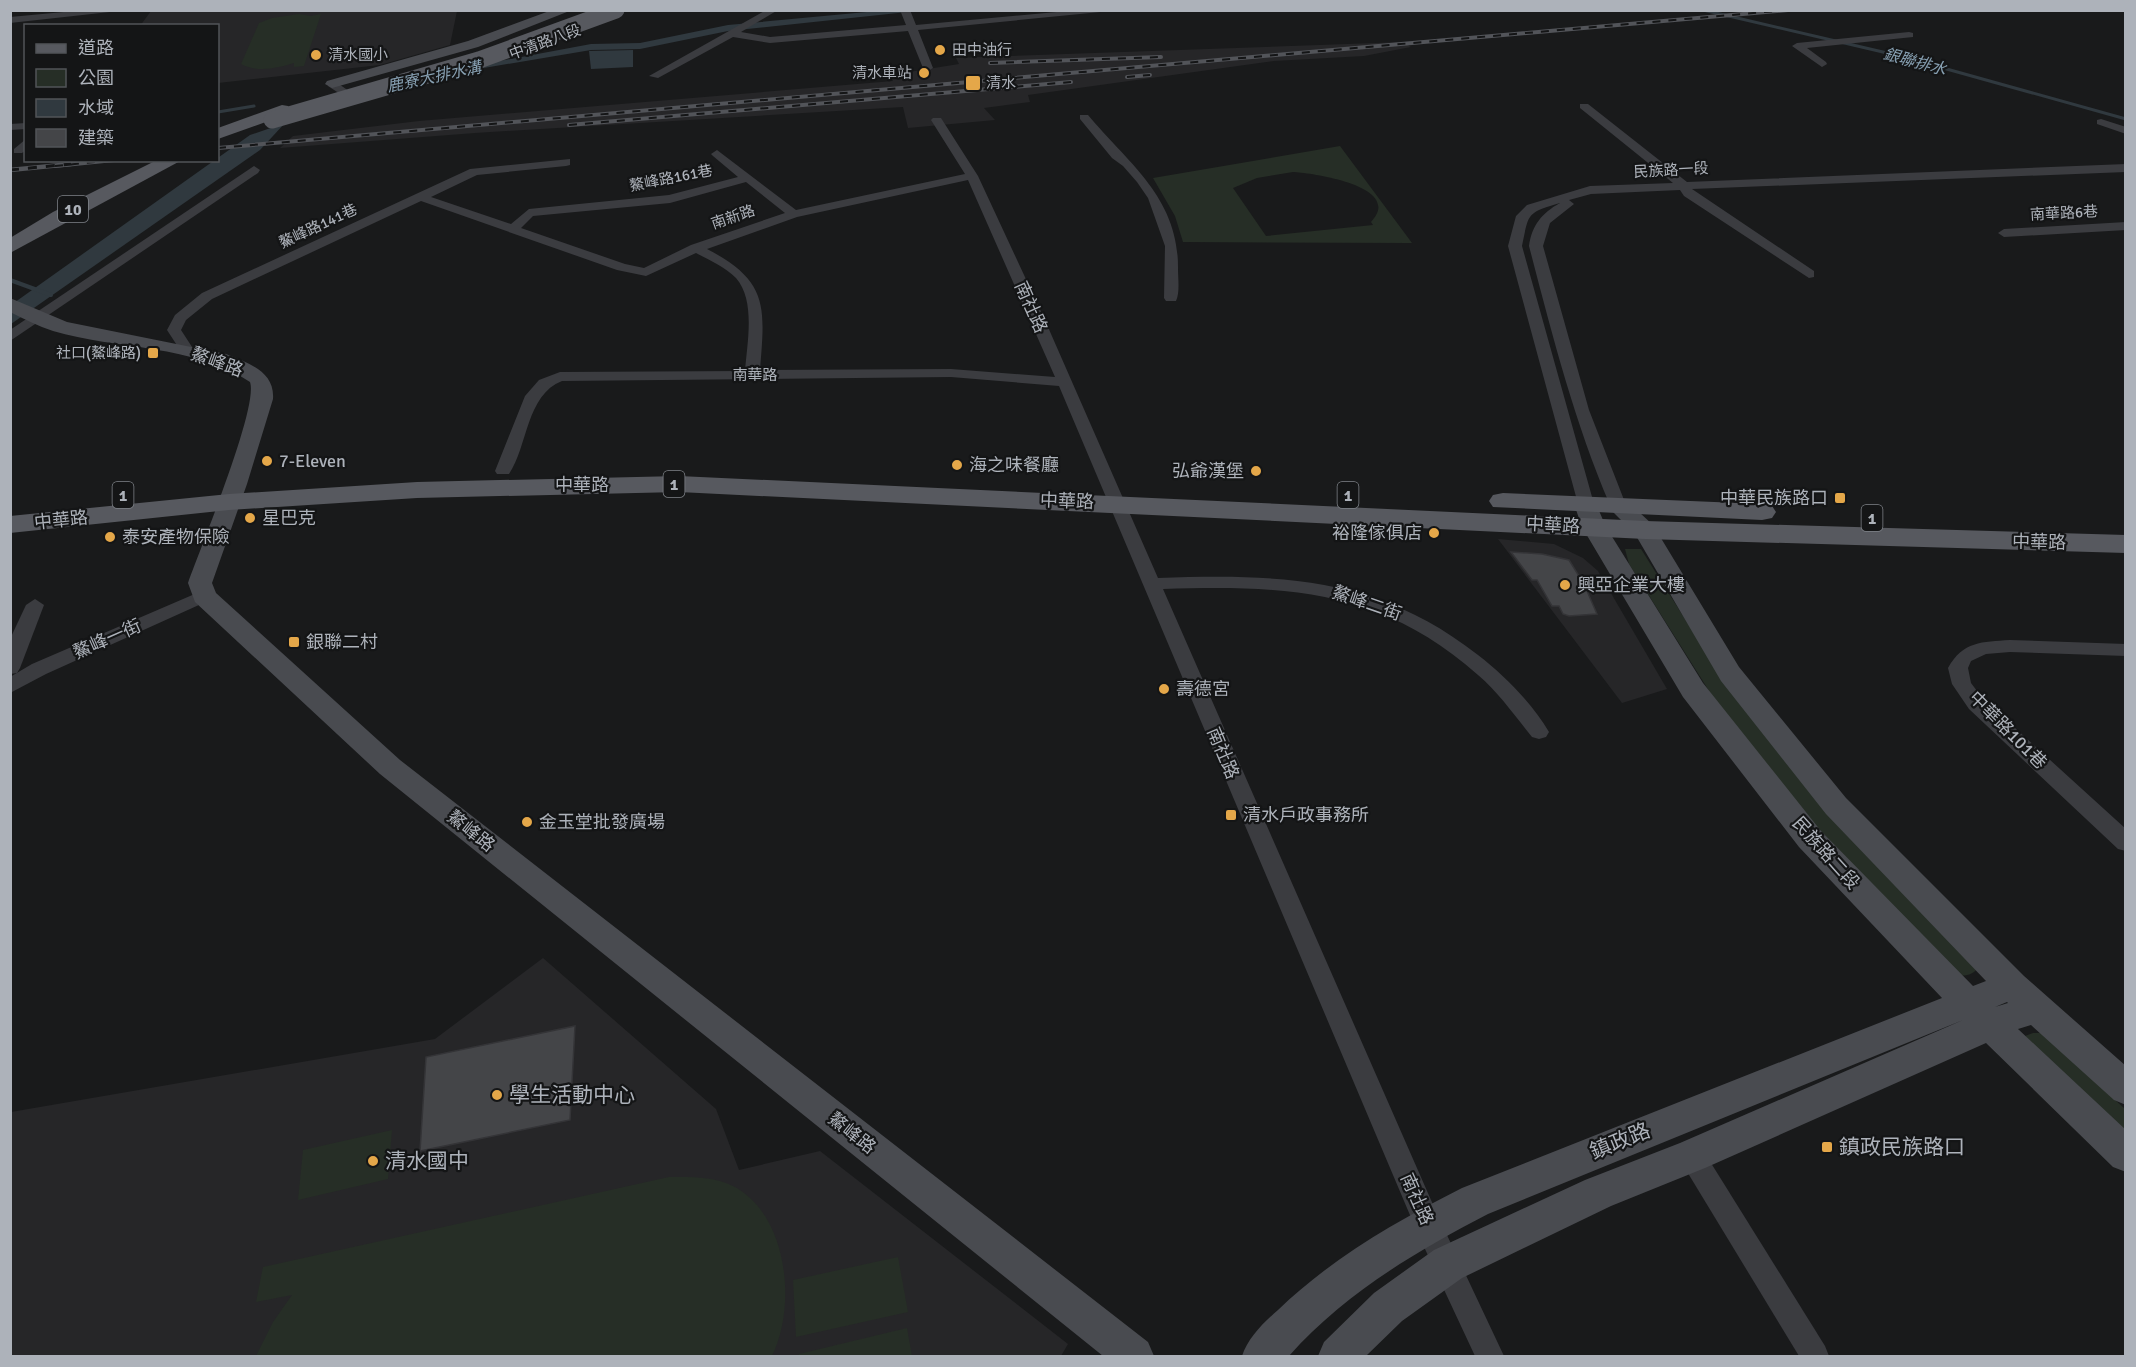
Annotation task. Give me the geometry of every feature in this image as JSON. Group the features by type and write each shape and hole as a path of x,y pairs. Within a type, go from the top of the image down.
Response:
{"main road":[{"path":"219,141 341,88 517,34 578,10"},
{"path":"219,134 457,58 592,10"},
{"path":"277,115 478,57 604,10"},
{"path":"277,115 459,67 616,10"},
{"name":"10","path":"10,247 151,162"},
{"name":"10","path":"10,237 134,173 167,162"},
{"path":"10,230 54,204 115,175 134,173"},
{"path":"10,255 134,173"},
{"name":"中華路","path":"10,506 233,493 503,471 657,469 1114,494 1590,515 1645,530 2126,544"},
{"name":"中華路","path":"10,525 233,493 679,484 1114,494"},
{"name":"中華路","path":"1590,515 1618,505 1943,521 2126,524"}],"street":[{"path":"10,20 124,10"},
{"name":"中清路八段","path":"332,84 473,44 566,10"},
{"name":"中清路八段","path":"358,100 509,55 627,10"},
{"path":"654,76 774,10"},
{"path":"734,34 770,40 912,28 1041,13 1116,10"},
{"path":"104,24 112,11"},
{"path":"905,12 928,68"},
{"path":"1822,64 1797,46 1909,35"},
{"path":"332,84 358,100"},
{"path":"1584,106 1685,189 1809,274"},
{"path":"1084,117 1116,156 1127,163 1142,180 1159,208 1172,246 1171,298"},
{"name":"南社路","path":"937,120 972,176 1114,494 1428,1225 1490,1356"},
{"path":"2101,122 2126,131"},
{"name":"鰲峰路161巷","path":"717,154 794,214"},
{"path":"420,197 474,172 566,162"},
{"path":"10,337 34,316 254,170"},
{"name":"民族路一段","path":"1590,515 1515,246 1522,216 1531,208 1590,190 1685,189 2124,171"},
{"name":"南新路","path":"513,229 622,267 646,272 696,248 794,214 972,176"},
{"name":"鰲峰路161巷","path":"513,229 529,213 670,199 747,178"},
{"name":"民族路一段","path":"1618,505 1601,468 1571,375 1536,246 1537,228 1547,216 1569,204 1615,196 1685,189"},
{"path":"420,197 513,229"},
{"name":"鰲峰路141巷","path":"187,351 174,330 180,318 207,296 420,197"},
{"name":"南華路6巷","path":"2004,233 2126,226"},
{"path":"696,248 731,268 748,285 753,302 755,331 752,374"},
{"name":"鰲峰路","path":"10,304 61,327 187,351 243,369 257,378 263,388 262,399 233,493 200,583 204,596 390,767 668,984 1117,1352"},
{"name":"南華路","path":"503,471 533,396 544,383 560,377 951,373 1064,382"},
{"path":"1618,505 1645,530 1730,674 1836,806 2024,997 2126,1089"},
{"name":"民族路二段","path":"1590,515 1693,690 1810,838 1980,1015 2126,1155"},
{"name":"鰲峰二街","path":"1151,584 1236,581 1321,587 1394,608 1442,636 1487,671 1539,732"},
{"name":"鰲峰一街","path":"10,686 39,669 204,596"},
{"path":"10,668 16,646 35,605"},
{"name":"中華路101巷","path":"2121,834 1976,704 1962,684 1958,668 1964,657 1983,648 2010,646 2123,650"},
{"name":"鎮政路","path":"1338,1356 1388,1307 1448,1264 1598,1193 1692,1156 1980,1015 2024,997"},
{"name":"鎮政路","path":"1262,1356 1286,1328 1337,1282 1428,1225 1475,1201 1821,1059 1980,1015"},
{"path":"1692,1156 1815,1356"}],"shaded area":[{"name":"清水國小","path":"151,11 457,11 450,45 380,65 219,83 219,24 141,24"},
{"path":"1403,42 1411,47 1364,56 1274,61 1028,95 1030,102 984,108 995,120 908,128 903,107 475,133 280,148 293,136 419,121 893,81 890,75 959,64 956,58"},
{"path":"1498,539 1554,544 1583,558 1598,571 1667,689 1622,703"},
{"name":"清水國中","path":"543,958 716,1109 739,1170 820,1151 1068,1344 1061,1356 11,1356 11,1112 435,1039"}],"green space":[{"path":"299,14 311,16 321,14 304,66 294,67 294,63 261,69 241,64 259,23 272,18"},
{"path":"1340,146 1412,243 1183,242 1175,216 1153,178","holes":["1293,172 1335,179 1366,191 1376,199 1378,210 1371,222 1373,225 1266,236 1233,188 1257,178"]},
{"path":"1625,549 1641,549 1705,651 1977,969 1975,971 1967,975 1955,975 1805,814 1735,732 1629,564"},
{"path":"2042,1033 2125,1109 2125,1136 2025,1036"},
{"path":"392,1130 388,1179 298,1200 303,1150"},
{"path":"669,1177 710,1179 733,1186 751,1199 766,1217 776,1239 785,1288 780,1335 772,1356 256,1356 273,1322 292,1295 256,1302 263,1267"},
{"path":"898,1257 908,1312 796,1337 793,1280"},
{"path":"907,1328 912,1356 799,1356 799,1354"}],"water":[{"path":"633,50 633,67 591,69 589,51"},
{"path":"285,123 260,150 11,324 11,305 212,162 219,162 219,157 250,135"}],"building":[{"name":"興亞企業大樓","path":"1511,552 1542,554 1569,560 1584,584 1597,614 1569,616 1563,614 1559,606 1552,606 1537,580 1532,580"},
{"name":"學生活動中心","path":"575,1026 570,1120 420,1151 426,1057"}],"waterway":[{"name":"鹿寮大排水溝","path":"472,67 591,47 640,46 728,28 922,10"},
{"name":"銀聯排水","path":"1703,10 1900,56 2126,119"},
{"path":"219,112 254,106"},
{"path":"10,280 51,295"}],"railway":[{"path":"219,148 1788,10"},
{"path":"990,63 1161,57"},
{"path":"1127,77 1150,75"},
{"path":"569,125 1071,82"},
{"path":"55,166 94,162"},
{"path":"10,170 71,164"}],"place":[{"name":"田中油行","path":"940,50"},
{"name":"清水國小","path":"316,55"},
{"name":"清水車站","path":"924,73"},
{"name":"清水","path":"973,83"},
{"name":"社口(鰲峰路)","path":"153,353"},
{"name":"7-Eleven","path":"267,461"},
{"name":"海之味餐廳","path":"957,465"},
{"name":"弘爺漢堡","path":"1256,471"},
{"name":"中華民族路口","path":"1840,498"},
{"name":"星巴克","path":"250,518"},
{"name":"裕隆傢俱店","path":"1434,533"},
{"name":"泰安產物保險","path":"110,537"},
{"name":"興亞企業大樓","path":"1565,585"},
{"name":"銀聯二村","path":"294,642"},
{"name":"壽德宮","path":"1164,689"},
{"name":"清水戶政事務所","path":"1231,815"},
{"name":"金玉堂批發廣場","path":"527,822"},
{"name":"學生活動中心","path":"497,1095"},
{"name":"鎮政民族路口","path":"1827,1147"},
{"name":"清水國中","path":"373,1161"}]}
